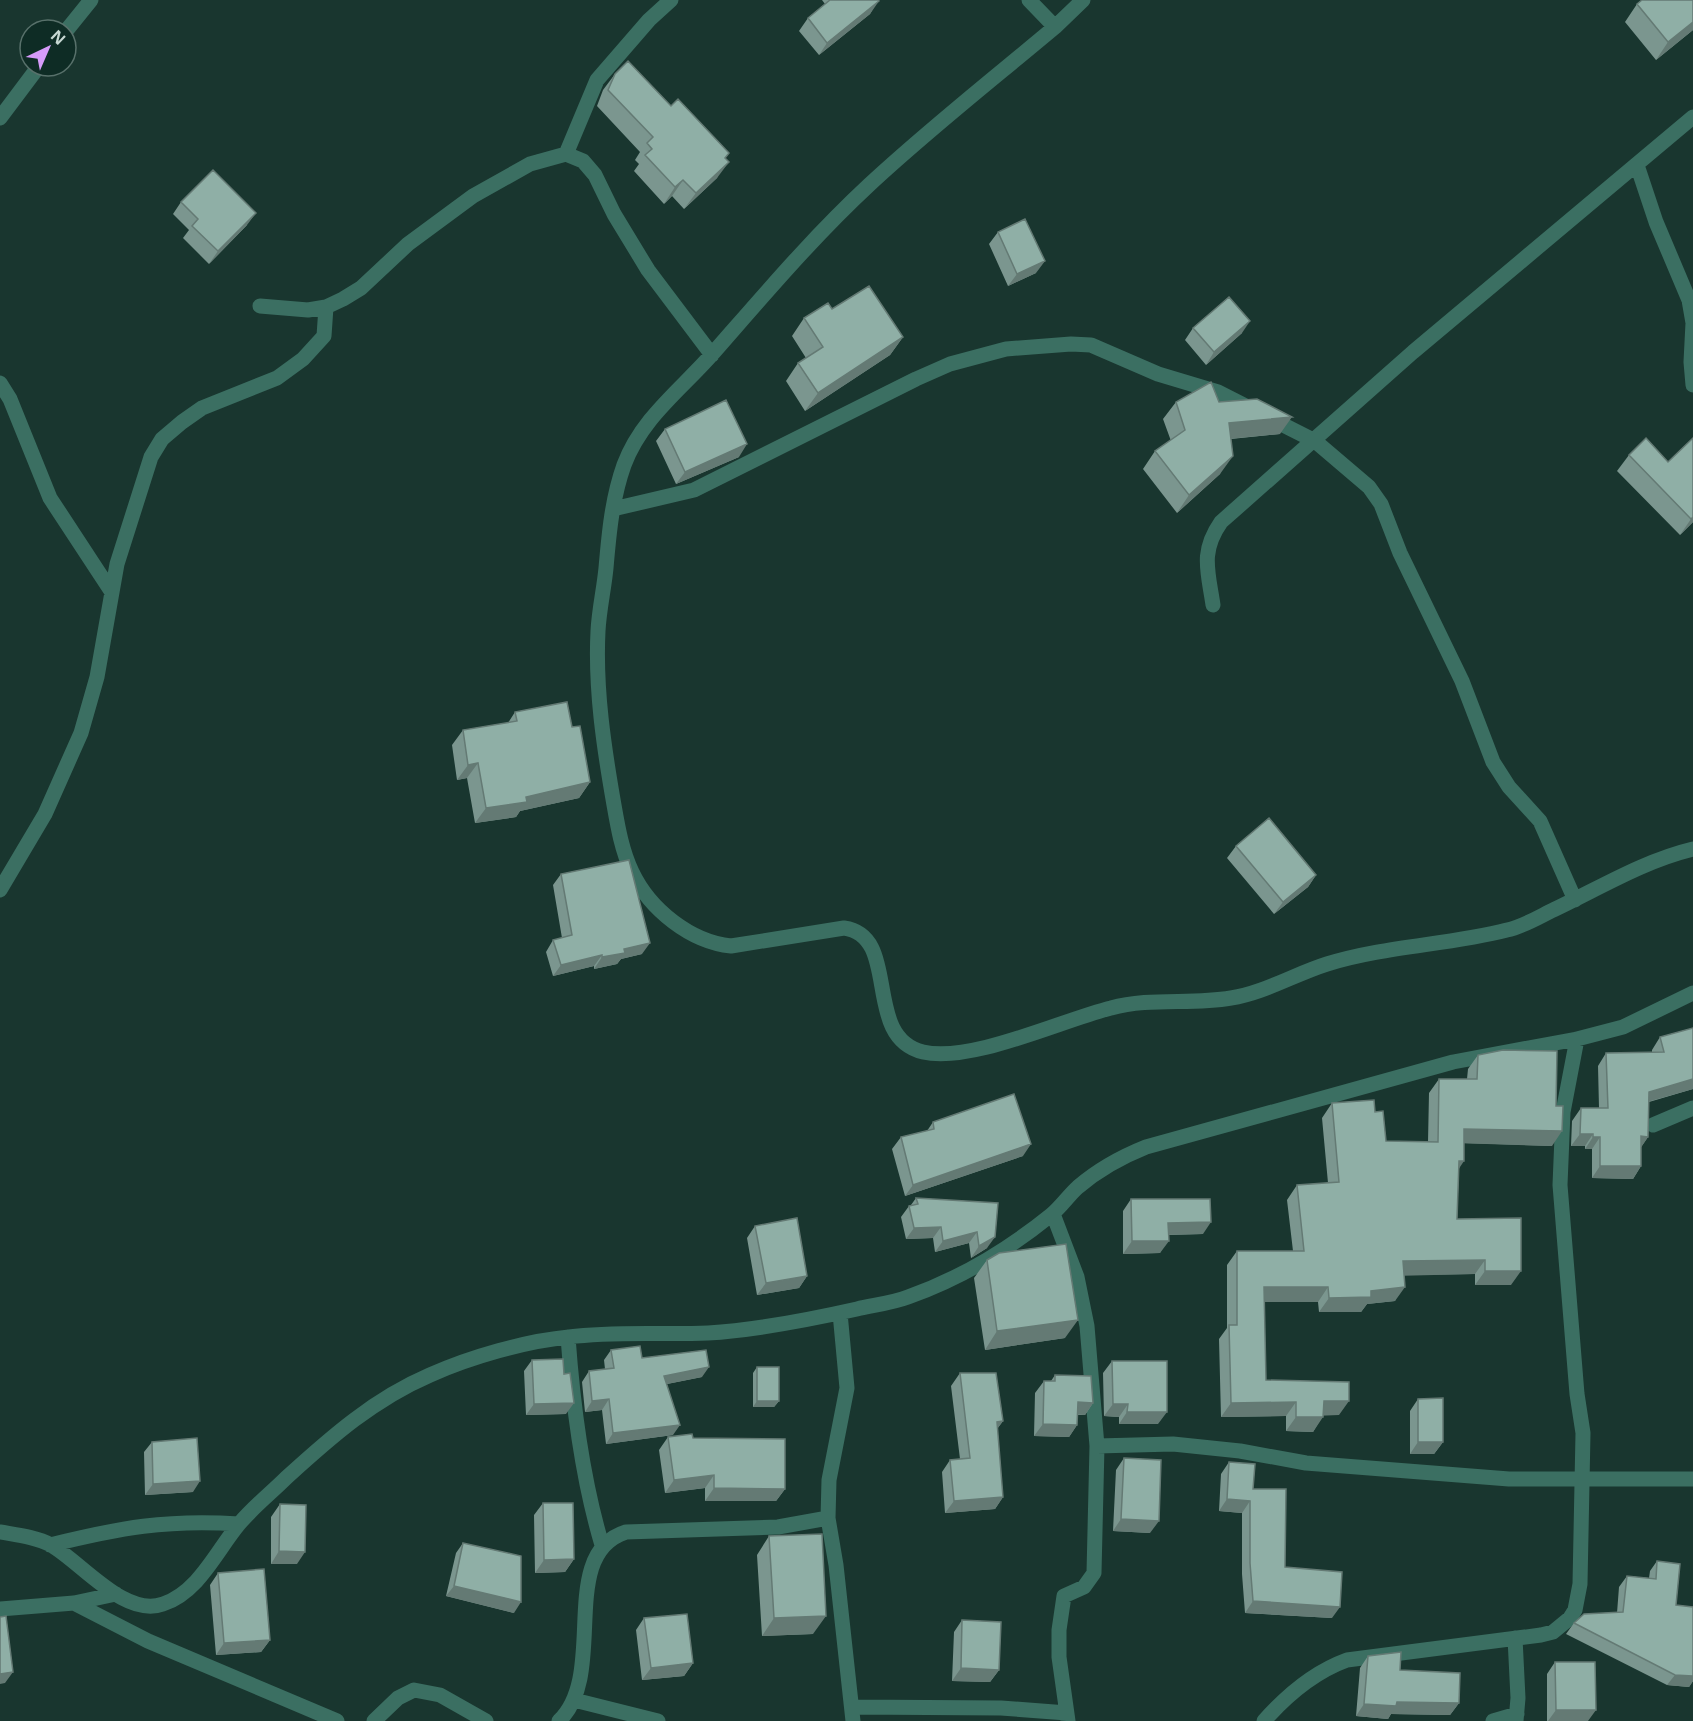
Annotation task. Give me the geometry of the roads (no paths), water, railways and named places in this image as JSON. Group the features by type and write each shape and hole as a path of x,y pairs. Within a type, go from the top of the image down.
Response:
{"street":[{"path":"76,18 91,0"},
{"path":"566,154 597,80 642,27 671,0"},
{"path":"1029,0 1055,27"},
{"path":"1083,0 1055,27 868,186 806,248 712,355 658,409 638,435 624,466 606,539 606,565 598,631 599,693 605,755 620,836 632,873 673,921 688,933 713,944 731,946 844,928 860,932 873,949 888,1016 895,1032 910,1047 924,1052 969,1050 1004,1042 1111,1008 1141,1002 1232,998 1326,964 1389,950 1510,930 1620,876 1693,849"},
{"path":"0,118 30,78"},
{"path":"1213,606 1207,564 1210,538 1221,522 1413,352 1693,117"},
{"path":"260,306 308,310 326,307 361,288 408,244 472,196 530,164 566,154 583,161 595,175 614,214 648,270 712,355"},
{"path":"1637,165 1656,222 1689,300 1693,323 1691,362 1693,385"},
{"path":"0,890 45,814 81,734 97,677 111,591 142,479 151,457 162,439 202,408 277,378 303,359 324,336 326,307"},
{"path":"613,509 694,490 916,379 950,364 1006,350 1091,345 1158,374 1218,392 1315,441 1369,487 1381,504 1400,553 1462,681 1493,762 1509,787 1540,821 1575,900"},
{"path":"0,383 9,399 50,498 111,591"},
{"path":"0,1532 31,1538 50,1545 116,1594 147,1607 162,1605 177,1598 218,1555 239,1524 338,1430 382,1399 431,1374 492,1354 568,1336 710,1333 782,1325 907,1298 950,1280 995,1254 1053,1214 1077,1188 1099,1171 1117,1159 1146,1147 1453,1062 1577,1039 1623,1027 1693,993"},
{"path":"1264,1721 1286,1699 1317,1674 1347,1660 1553,1632 1564,1625 1575,1610 1580,1584 1583,1433 1577,1394 1560,1185 1563,1112 1577,1039"},
{"path":"1653,1125 1693,1108"},
{"path":"840,1313 847,1388 829,1480 828,1518 836,1564 853,1714 1001,1708 1067,1717 1059,1657 1059,1630 1064,1596 1084,1587 1094,1573 1097,1446 1087,1326 1077,1277 1053,1214"},
{"path":"568,1336 573,1398 588,1499 602,1545"},
{"path":"1097,1446 1173,1444 1240,1451 1306,1463 1509,1479 1581,1477 1693,1479"},
{"path":"559,1721 574,1700 579,1688 585,1654 585,1610 590,1573 597,1552 614,1535 626,1532 778,1527 828,1518"},
{"path":"50,1545 156,1523 239,1524"},
{"path":"0,1609 74,1603 116,1594"},
{"path":"74,1603 158,1645 336,1721"},
{"path":"1493,1721 1516,1718 1515,1638"},
{"path":"374,1721 403,1694 414,1690 440,1695 486,1721"},
{"path":"574,1700 658,1721"}]}
